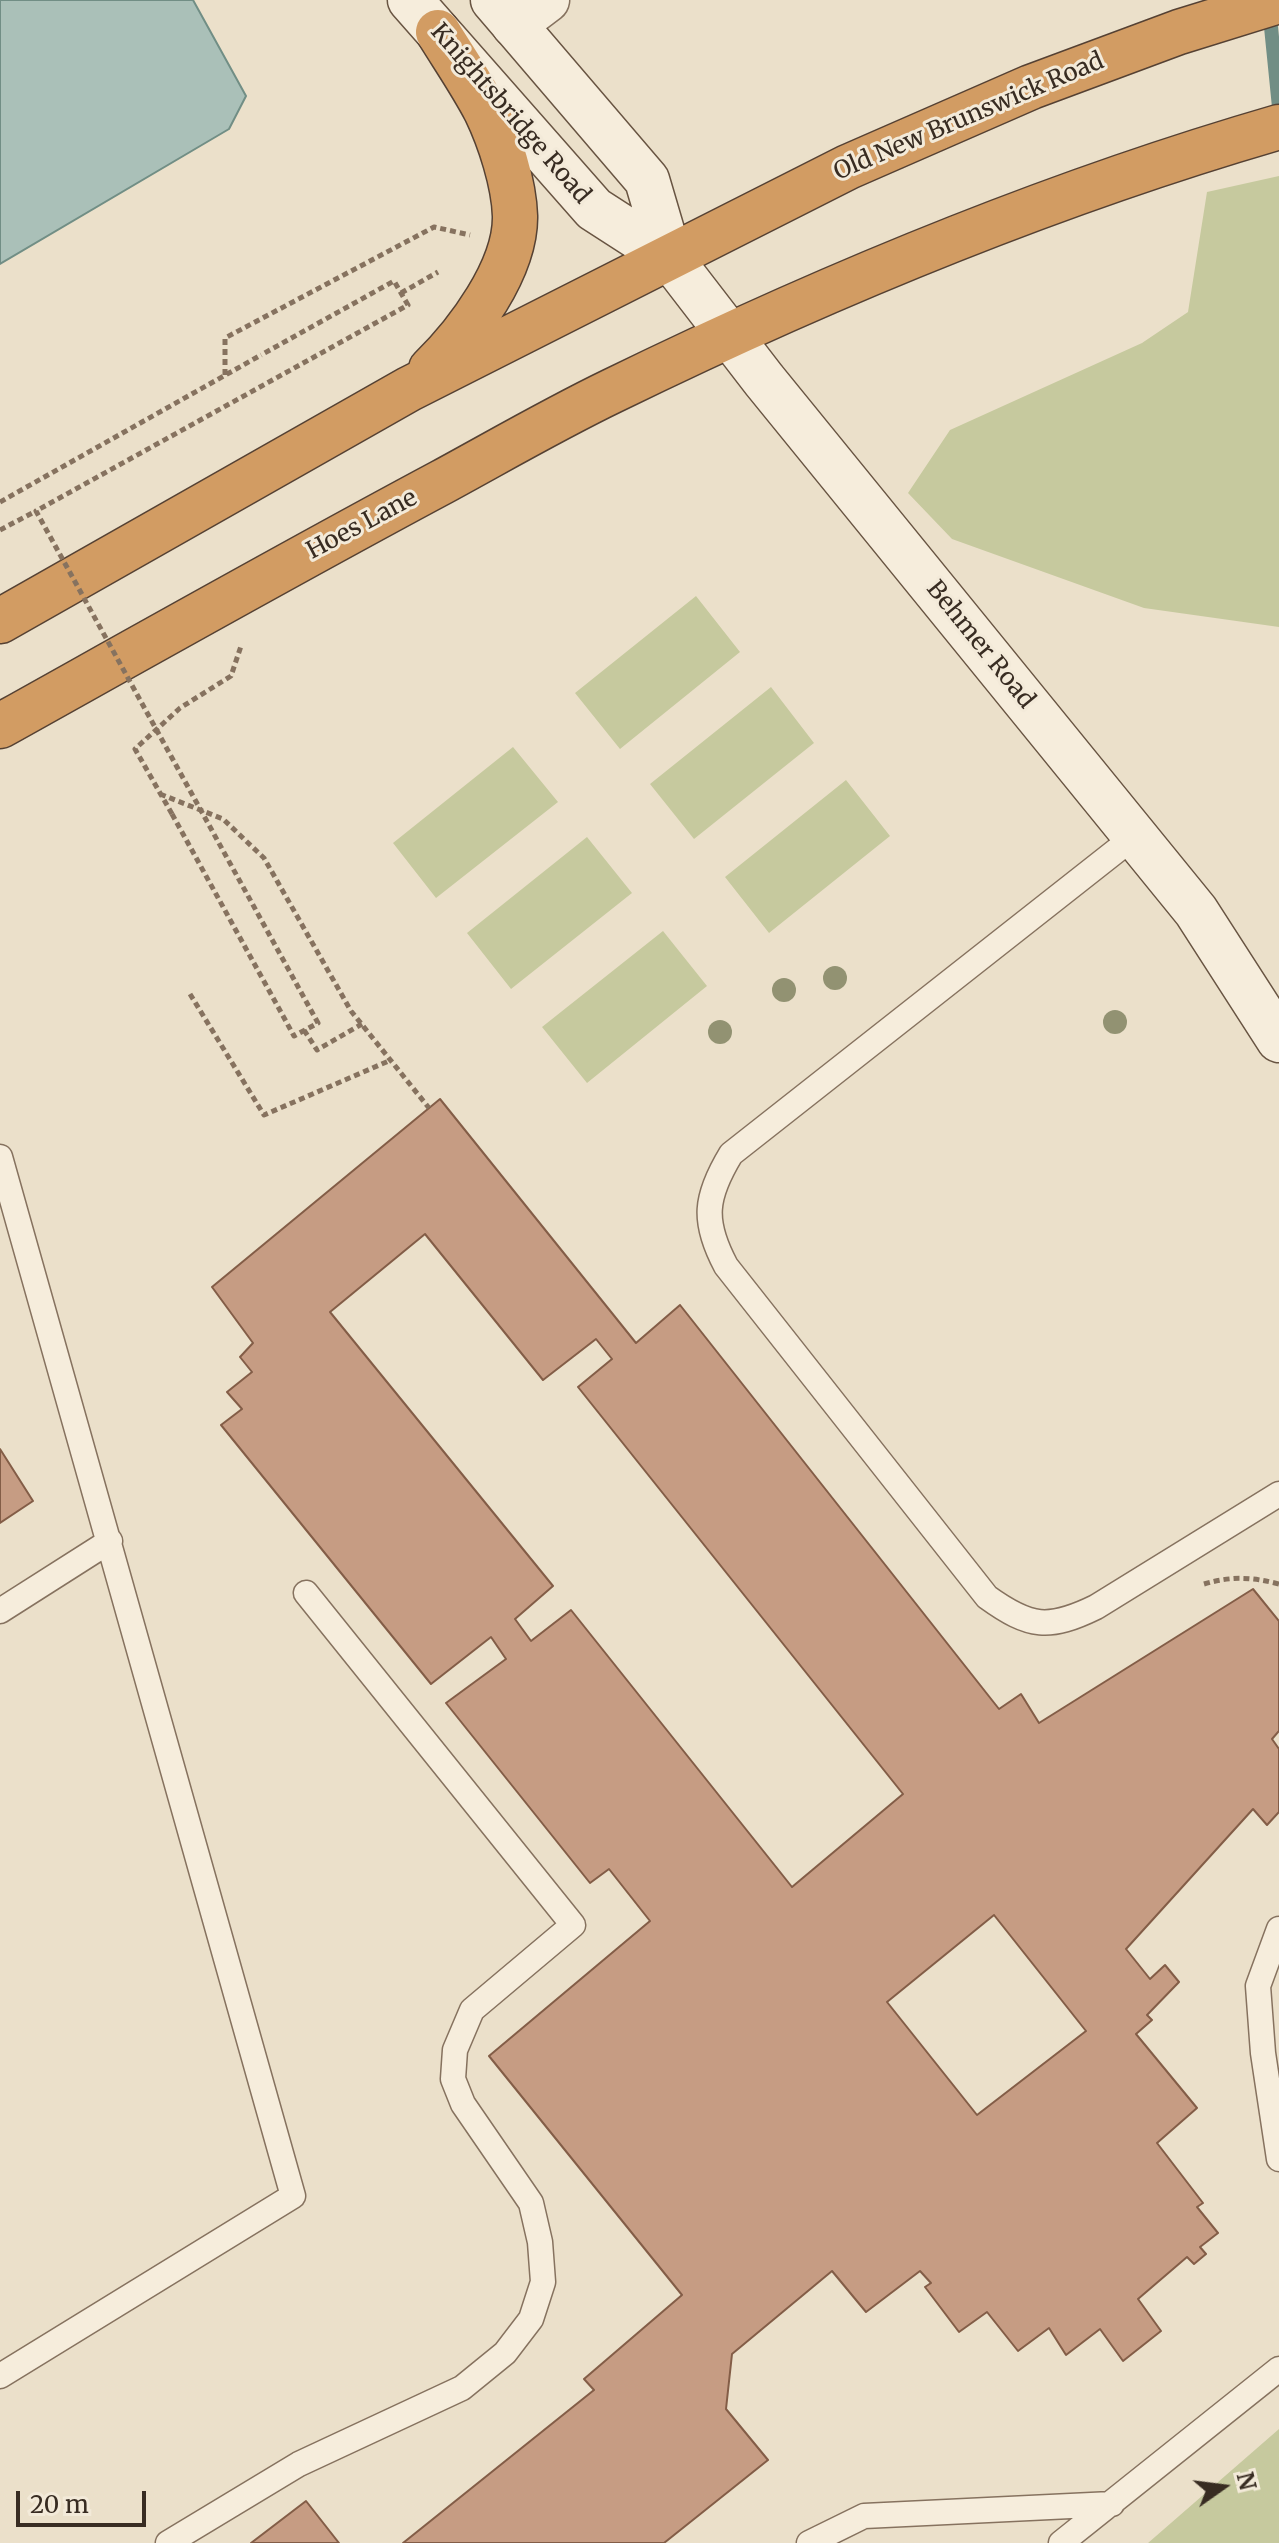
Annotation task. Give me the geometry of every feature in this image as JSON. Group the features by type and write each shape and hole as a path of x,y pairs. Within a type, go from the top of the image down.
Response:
{"highway":[{"name":"Old New Brunswick Road","path":"670,258 848,167 1031,87 1179,32 1279,1"},
{"path":"409,389 438,362 480,312 496,283 511,243 515,217 504,163 486,112 438,32"},
{"path":"730,335 959,235 1194,152 1279,127"},
{"path":"0,621 409,389 670,258"},
{"name":"Hoes Lane","path":"0,726 230,596 580,407 730,335"}],"street":[{"name":"Knightsbridge Road","path":"410,0 594,209 670,258"},
{"path":"518,8 647,180 670,258"},
{"name":"Behmer Road","path":"670,258 1196,911 1279,1040"}],"lane":[{"path":"1135,836 731,1154 717,1178 708,1210 712,1240 726,1266 987,1597 1014,1616 1040,1624 1066,1622 1096,1607 1279,1494"},
{"path":"0,1157 293,2196 0,2376"},
{"path":"0,1611 110,1541"},
{"path":"168,2543 299,2464 462,2388 505,2353 531,2319 543,2282 540,2242 531,2203 463,2104 453,2079 455,2050 472,2010 573,1925 306,1593"},
{"path":"1279,1929 1258,1986 1263,2053 1279,2159"},
{"path":"1061,2543 1279,2369"},
{"path":"809,2543 864,2516 1112,2504"}],"path":[{"path":"225,375 225,338 406,241 434,227 484,238"},
{"path":"401,293 438,272"},
{"path":"0,502 394,281 408,305 0,530"},
{"path":"36,511 318,1023 294,1036 135,749 180,708 231,676 241,646"},
{"path":"160,794 223,819 264,858 362,1024 429,1108"},
{"path":"190,994 264,1115 391,1060"},
{"path":"304,1030 317,1050 362,1024"},
{"path":"1203,1584 1230,1577 1255,1578 1279,1584"}],"green space":[{"path":"1279,176 1279,627 1144,608 952,539 908,493 950,430 1142,343 1188,312 1207,192"},
{"path":"696,596 740,652 620,749 575,693"},
{"path":"771,687 814,743 694,839 650,784"},
{"path":"513,747 558,802 436,898 393,843"},
{"path":"846,780 890,836 769,933 725,877"},
{"path":"587,837 632,893 511,989 467,933"},
{"path":"663,931 707,986 587,1083 542,1027"},
{"path":"1279,2429 1279,2543 1148,2543"}],"water":[{"path":"0,0 193,0 246,96 229,129 0,264"}],"building":[{"path":"440,1099 636,1343 680,1305 999,1709 1021,1694 1039,1723 1253,1589 1279,1621 1279,1731 1272,1739 1279,1749 1279,1812 1267,1825 1253,1809 1126,1949 1150,1979 1165,1965 1179,1982 1147,2015 1152,2020 1136,2034 1197,2108 1157,2143 1203,2203 1197,2207 1218,2233 1200,2247 1206,2254 1194,2264 1187,2257 1138,2299 1161,2331 1123,2361 1100,2329 1066,2355 1049,2328 1018,2351 987,2312 959,2332 925,2287 931,2283 920,2271 866,2312 832,2271 732,2354 726,2409 768,2460 664,2543 403,2543 594,2390 584,2379 682,2295 489,2056 650,1921 609,1869 590,1883 446,1703 506,1659 491,1637 431,1684 221,1425 242,1409 227,1392 252,1372 240,1357 253,1343 212,1287","holes":["425,1234 543,1380 596,1339 612,1359 578,1387 903,1794 792,1887 571,1610 531,1641 515,1619 553,1586 330,1312","994,1915 1086,2031 977,2115 887,2002"]},
{"path":"0,1449 33,1501 0,1523"},
{"path":"306,2501 339,2543 251,2543"}],"waterway":[{"path":"1269,7 1279,107"}]}
